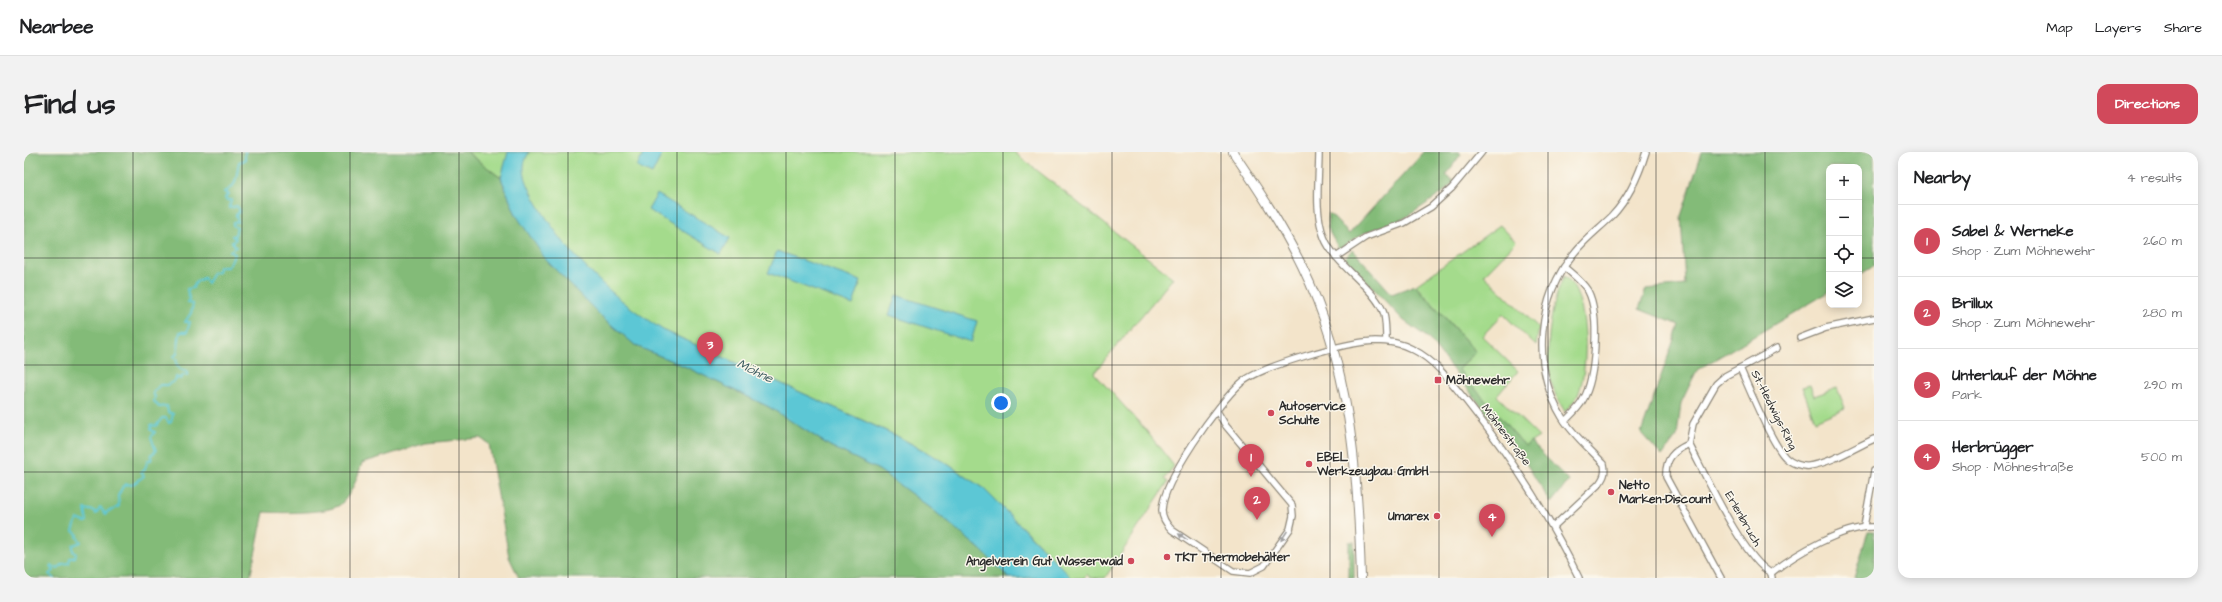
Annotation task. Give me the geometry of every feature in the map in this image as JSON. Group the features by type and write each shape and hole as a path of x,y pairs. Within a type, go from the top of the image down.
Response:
{"main road":[{"path":"1233,152 1268,203 1302,266 1320,309 1332,349 1354,445 1361,578"}],"street":[{"path":"1319,152 1321,226 1329,248 1379,306 1386,325 1386,341"},
{"path":"1336,257 1366,237 1404,223 1431,207 1452,188 1482,152"},
{"path":"1553,528 1599,484 1606,470 1604,464 1565,421 1548,388 1542,344 1548,306 1564,267 1576,250 1611,217 1624,201 1636,179 1646,152"},
{"path":"1564,267 1578,279 1588,291 1592,303 1594,321 1591,372 1586,394 1583,402 1565,421"},
{"path":"1800,338 1826,328 1874,318"},
{"name":"Möhnestraße","path":"1217,411 1226,426 1290,500 1293,516 1290,529 1264,566 1257,571 1242,573 1233,571 1167,525 1162,510 1169,489 1182,461 1217,411 1242,383 1253,376 1275,366 1332,349 1367,342 1386,341 1411,348 1436,366 1509,456 1553,528 1579,578"},
{"name":"St.-Hedwigs-Ring","path":"1777,348 1740,368 1776,443 1786,459 1808,466 1820,463 1874,439"},
{"path":"1721,578 1666,477 1666,467 1671,455 1676,450 1689,444 1693,424 1716,384 1740,368"},
{"name":"Erlenbruch","path":"1689,444 1741,540 1762,568 1771,575"},
{"path":"1864,526 1874,471"},
{"path":"1771,575 1805,550 1864,526 1874,527"}],"green space":[{"path":"24,152 467,152 501,178 516,215 600,315 636,346 684,366 769,407 830,446 879,470 932,509 981,550 1009,578 519,578 509,557 489,444 480,438 426,443 362,463 349,495 341,504 335,507 326,510 304,512 264,512 250,578 24,578"},
{"path":"467,152 1014,152 1173,278 1094,373 1144,428 1174,466 1164,479 1168,482 1105,578 1090,578 1087,574 1084,578 1072,578 984,489 943,461 895,435 665,331 1068,578 971,578 653,354 501,175 501,178"},
{"path":"1424,152 1459,152 1461,154 1446,175 1454,182 1441,194 1405,218 1364,233 1339,249 1327,228 1329,213 1349,234"},
{"path":"1702,152 1874,152 1874,266 1862,273 1862,164 1826,164 1826,294 1697,370 1681,403 1677,436 1662,456 1641,433 1679,325 1639,309 1646,289 1685,285 1681,216"},
{"path":"1500,225 1516,242 1484,275 1539,328 1536,346 1503,314 1482,336 1518,371 1497,396 1539,437 1525,446 1458,369 1476,352 1416,285"},
{"path":"1353,250 1392,294 1415,285 1476,352 1458,369 1525,446 1531,442 1569,481 1551,503 1527,465 1428,338 1403,320 1345,258"},
{"path":"1564,276 1573,285 1579,298 1585,332 1582,383 1574,402 1565,412 1557,398 1551,382 1548,361 1550,323 1556,298"},
{"path":"1810,385 1814,396 1837,388 1845,408 1815,421 1802,387"},
{"path":"1868,531 1874,531 1874,567 1871,578 1854,578"},
{"path":"1349,542 1354,542 1354,578 1349,578"}],"water":[{"path":"508,152 529,152 524,164 525,175 536,201 548,220 576,257 608,289 626,304 663,330 895,435 943,461 984,489 1072,578 1009,578 981,550 932,509 879,470 830,446 769,407 684,366 636,346 600,315 546,260 516,215 501,178"},
{"path":"644,152 663,152 652,174 637,167"},
{"path":"657,194 730,238 721,254 648,210"},
{"path":"777,251 861,281 853,305 768,273"},
{"path":"896,295 977,321 971,342 889,315"}],"waterway":[{"path":"54,578 49,574 54,571 51,566 58,568 62,564 69,563 70,558 75,557 76,554 73,551 73,545 81,542 77,537 78,535 73,531 77,519 85,522 87,521 85,509 94,511 96,514 100,507 106,514 108,511 119,506 118,496 123,486 127,484 132,485 144,476 141,472 144,471 148,460 151,460 152,454 156,451 151,437 155,432 151,430 151,425 156,426 162,418 166,418 169,423 171,422 173,414 168,412 167,406 159,407 154,401 155,397 153,393 160,385 167,385 176,380 176,377 181,379 183,375 187,375 187,371 180,369 176,363 177,360 173,357 177,354 180,332 187,332 190,322 185,322 191,313 193,304 187,303 189,299 187,289 193,288 196,282 204,278 207,283 213,273 218,272 219,267 228,267 235,254 230,251 236,247 232,242 236,239 232,236 235,235 237,228 233,225 233,223 238,222 236,215 240,211 237,206 229,208 231,200 227,200 225,198 229,194 224,192 229,190 234,184 239,162 245,160 245,152"}],"place":[{"name":"Unterlauf der Möhne","path":"710,365"},
{"name":"Möhnewehr","path":"1438,380"},
{"name":"Autoservice Schulte","path":"1271,413"},
{"name":"EBEL Werkzeugbau GmbH","path":"1309,464"},
{"name":"Sabel & Werneke","path":"1251,477"},
{"name":"Netto Marken-Discount","path":"1611,492"},
{"name":"Umarex","path":"1437,516"},
{"name":"Brillux","path":"1257,520"},
{"name":"Herbrügger","path":"1492,537"},
{"name":"TKT Thermobehälter","path":"1167,557"},
{"name":"Angelverein Gut Wasserwaid","path":"1131,561"}],"water label":[{"name":"Möhne","path":"755,371"}]}
